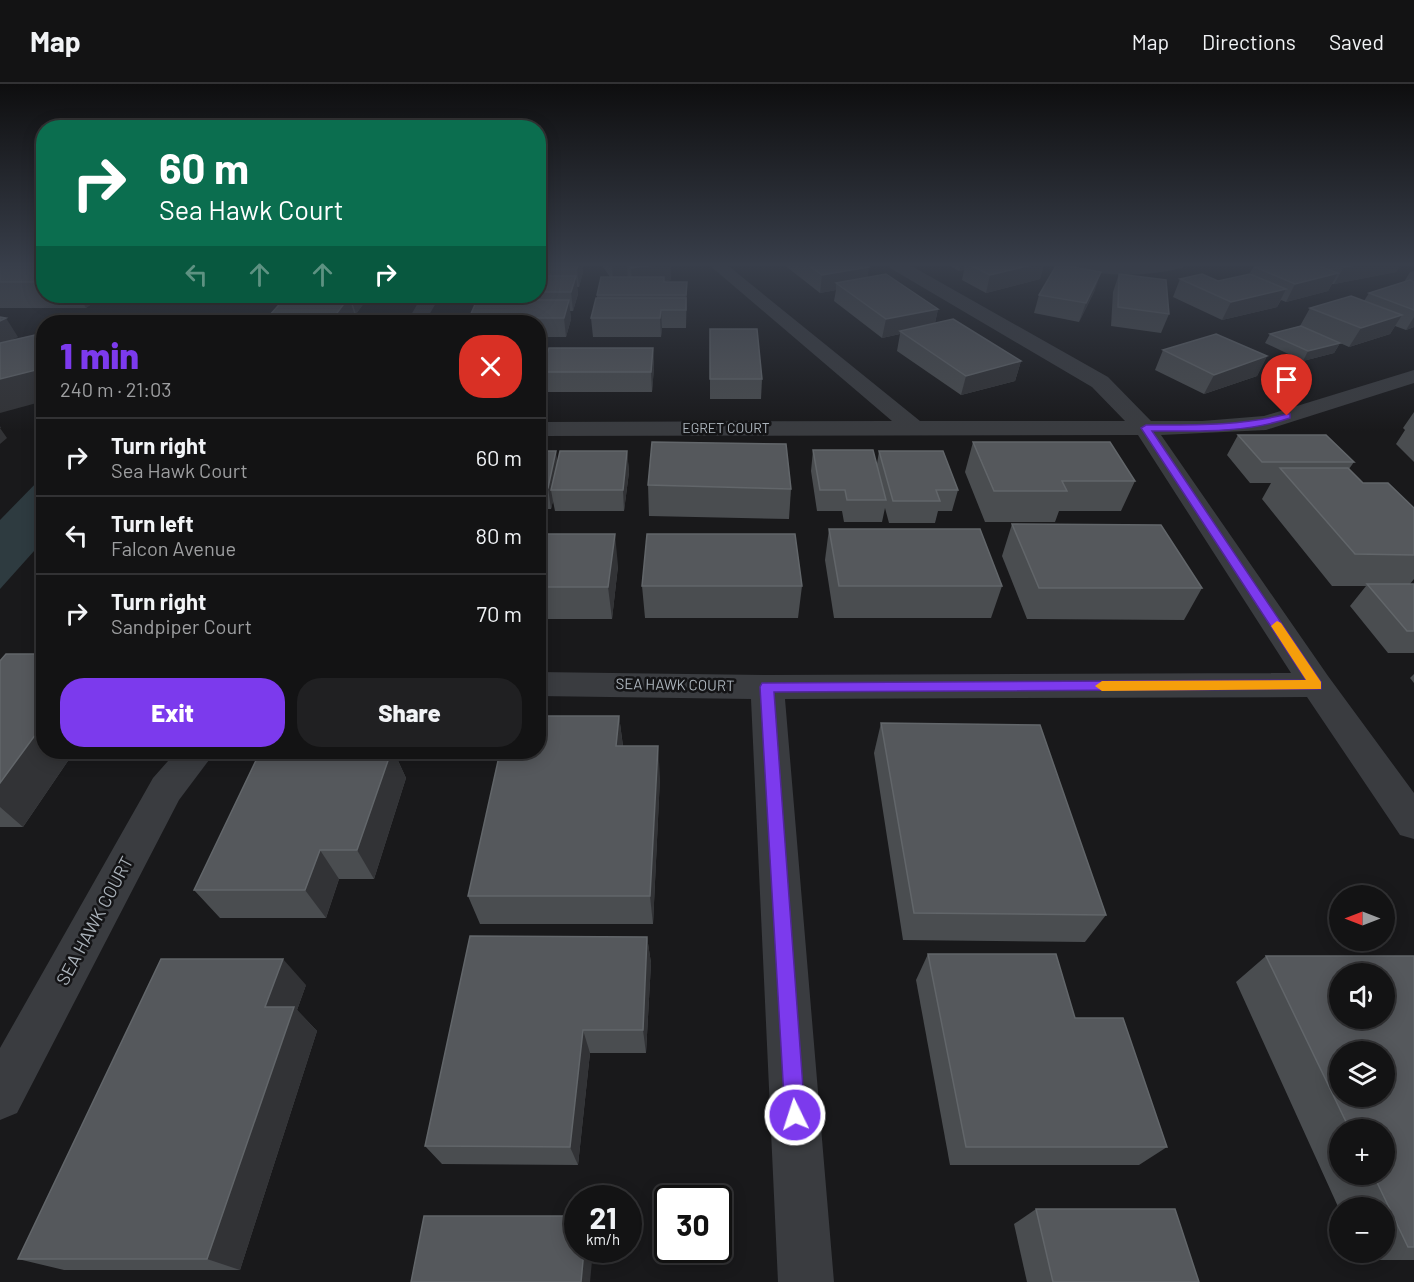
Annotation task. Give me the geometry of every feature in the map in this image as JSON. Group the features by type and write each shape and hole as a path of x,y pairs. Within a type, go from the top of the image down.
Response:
{"street":[{"path":"783,320 914,428"},
{"path":"993,320 1100,382 1146,428 1316,685 1414,824"},
{"name":"EGRET COURT","path":"546,429 1202,428 1266,423 1414,376"},
{"name":"SEA HAWK COURT","path":"546,684 767,687 1316,685"},
{"path":"767,687 806,1282"},
{"name":"SEA HAWK COURT","path":"0,1096 166,789 191,759"}],"shaded area":[{"path":"36,483 36,549 0,589 0,520"}],"building":[{"path":"954,320 1021,361 966,376 900,331"},
{"path":"1340,320 1387,320 1361,328"},
{"path":"1301,326 1340,343 1308,351 1270,334"},
{"path":"710,329 757,329 762,379 710,379"},
{"path":"1216,334 1267,356 1214,375 1163,350"},
{"path":"36,335 36,370 0,379 0,343"},
{"path":"549,348 653,348 651,372 546,372 546,357"},
{"path":"1238,435 1326,435 1354,462 1262,462"},
{"path":"652,442 786,444 791,489 648,485"},
{"path":"973,442 1110,442 1135,481 1062,481 1067,491 994,491"},
{"path":"813,450 873,450 886,500 847,500 845,490 820,490"},
{"path":"546,451 556,451 548,488 546,488"},
{"path":"560,451 627,451 623,490 551,490"},
{"path":"879,451 943,451 958,490 936,490 940,501 893,501"},
{"path":"1280,468 1348,468 1363,483 1388,483 1414,508 1414,555 1355,554"},
{"path":"1012,524 1161,525 1202,588 1039,588"},
{"path":"829,529 980,529 1002,586 839,586"},
{"path":"546,534 615,534 608,587 546,587"},
{"path":"647,534 795,534 802,586 642,586"},
{"path":"1367,584 1414,584 1414,631 1407,631"},
{"path":"6,654 36,654 36,734 0,783 0,661"},
{"path":"546,716 619,716 616,746 658,746 650,896 468,896 498,759 546,759"},
{"path":"881,723 1040,725 1106,915 914,913"},
{"path":"257,759 389,759 357,850 320,850 305,890 194,890"},
{"path":"470,936 647,937 643,1030 583,1030 570,1147 425,1146"},
{"path":"928,954 1056,954 1075,1018 1123,1018 1167,1147 966,1147"},
{"path":"1266,956 1414,956 1414,1247 1408,1247 1395,1220 1395,1197 1384,1197 1378,1185 1395,1185 1395,1119 1345,1119 1339,1107 1395,1107 1395,1041 1329,1041 1329,1086"},
{"path":"161,959 283,959 265,1007 294,1007 207,1259 18,1259"},
{"path":"1036,1209 1175,1209 1199,1282 1053,1282"},
{"path":"424,1216 564,1216 564,1263 583,1263 581,1282 411,1282"}],"slow traffic":[{"path":"1102,686 1316,685 1277,626"}],"route":[{"path":"795,1115 767,687 1316,685 1146,428 1202,428 1266,423 1287,416"}]}
